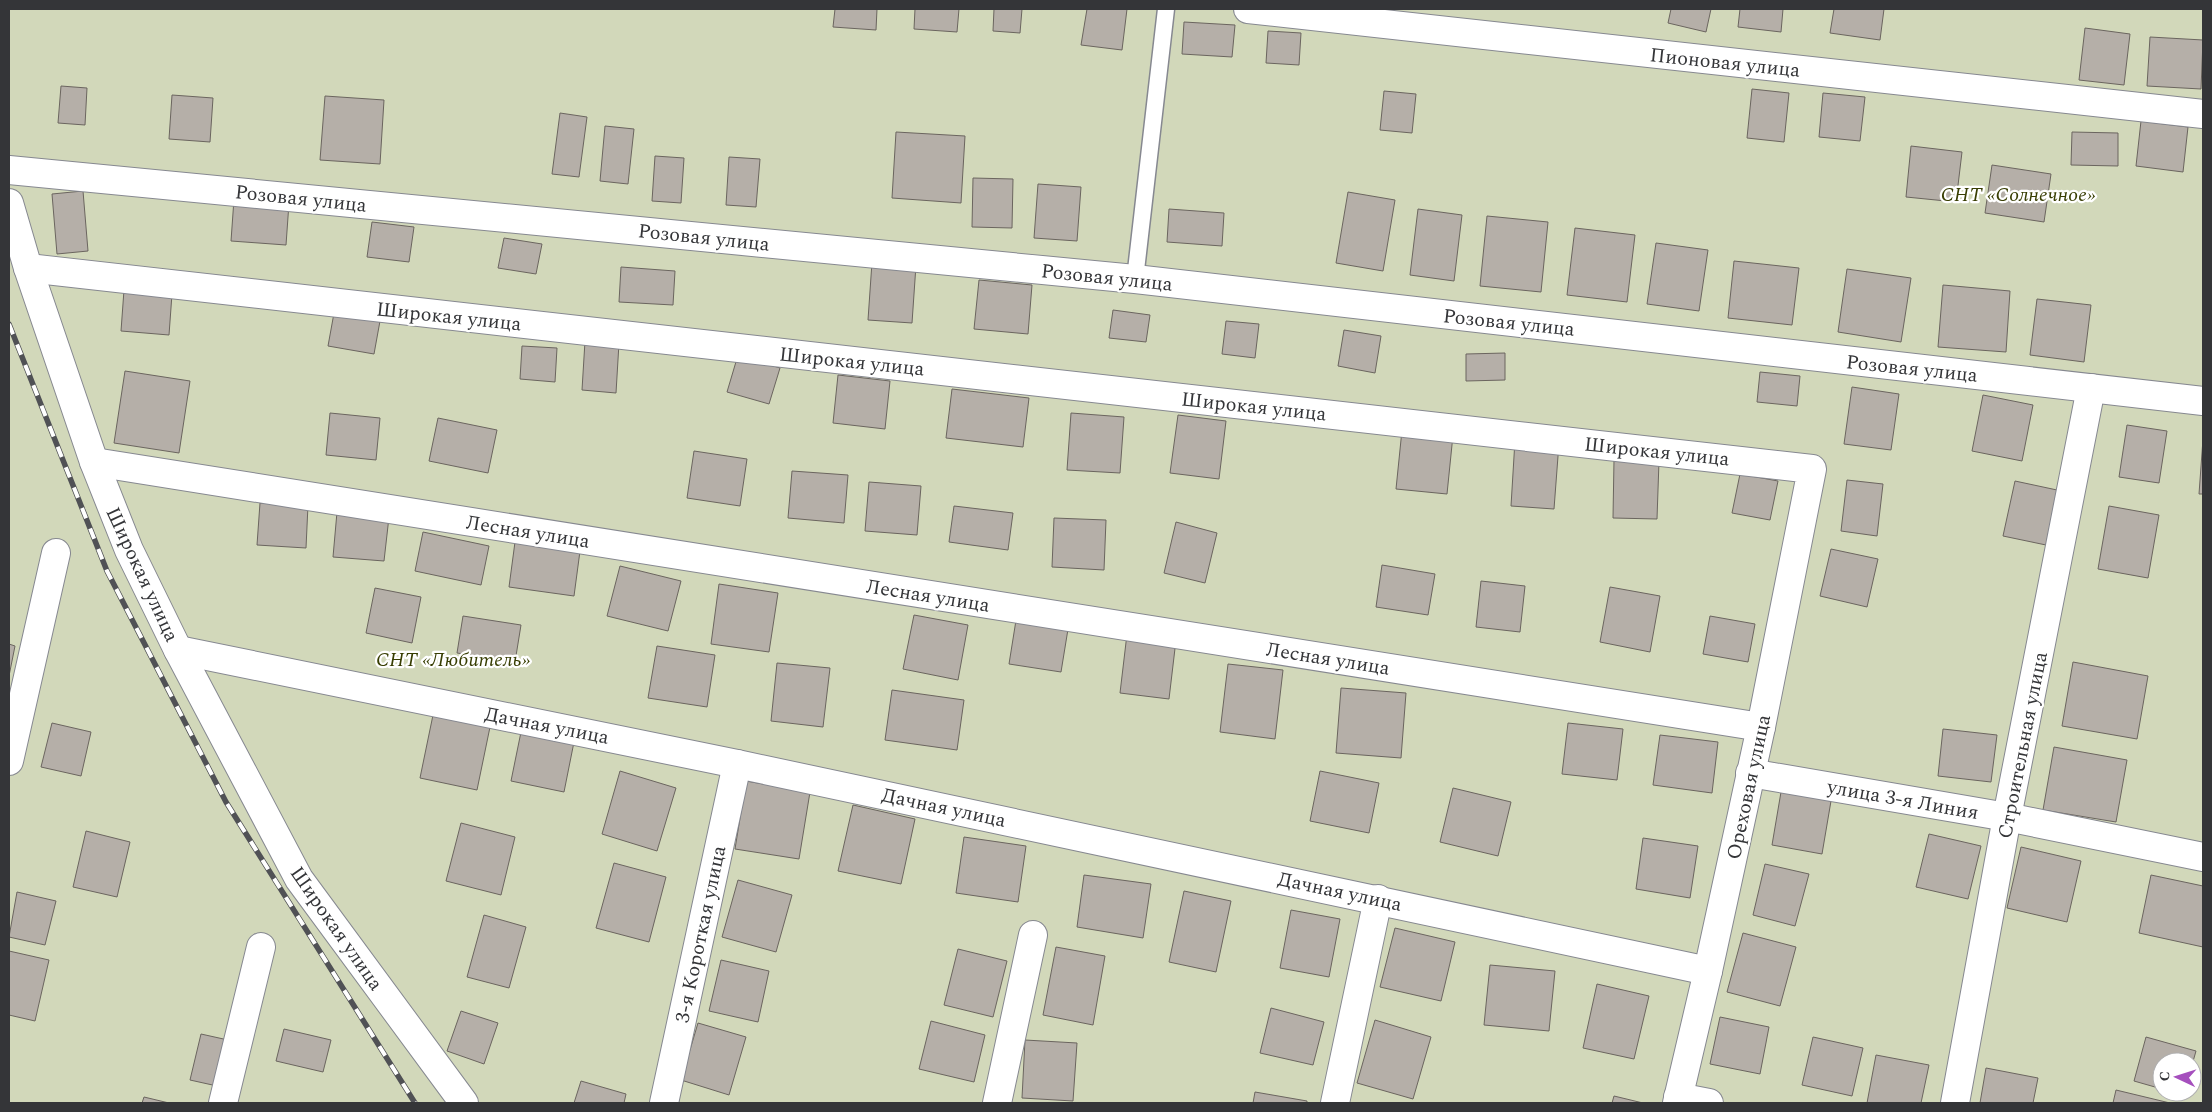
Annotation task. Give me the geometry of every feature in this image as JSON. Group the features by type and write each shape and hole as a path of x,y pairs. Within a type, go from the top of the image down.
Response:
{"street":[{"name":"Пионовая улица","path":"1248,9 2203,114"},
{"name":"Розовая улица","path":"9,170 1135,279 2203,401"},
{"path":"9,203 28,268"},
{"name":"Широкая улица","path":"464,1103 299,878 178,650 129,550 94,462 28,268 1812,469"},
{"name":"Строительная улица","path":"1955,1103 2007,817 2091,388"},
{"name":"Лесная улица","path":"94,462 1761,727"},
{"name":"Ореховая улица","path":"1678,1100 1761,727 1812,469"},
{"path":"9,761 14,713 56,553"},
{"name":"Дачная улица","path":"178,650 737,764 1708,971"},
{"name":"3-я Короткая улица","path":"664,1103 737,764"},
{"name":"улица 3-я Линия","path":"1750,773 2007,817 2203,857"},
{"path":"1335,1103 1378,900"},
{"path":"996,1103 1033,936"},
{"path":"223,1103 261,947"},
{"path":"1678,1100 1709,1103"}],"lane":[{"path":"1135,279 1166,9"}],"green space":[{"name":"СНТ «Любитель»","path":"9,9 2203,9 2203,1103 9,1103"}],"building":[{"path":"835,9 877,9 876,30 833,27"},
{"path":"915,9 959,9 957,32 914,29"},
{"path":"994,9 1022,9 1020,33 993,31"},
{"path":"1087,9 1127,9 1122,50 1081,45"},
{"path":"1671,9 1711,9 1706,32 1668,23"},
{"path":"1740,9 1783,9 1781,32 1738,27"},
{"path":"1834,9 1884,9 1880,40 1830,33"},
{"path":"1184,22 1235,25 1232,57 1182,54"},
{"path":"2085,28 2130,34 2124,85 2079,80"},
{"path":"1268,31 1301,33 1299,65 1266,63"},
{"path":"2150,37 2203,40 2201,89 2147,86"},
{"path":"61,86 87,88 85,125 58,123"},
{"path":"1752,89 1789,93 1784,142 1747,138"},
{"path":"1384,91 1416,94 1412,133 1380,130"},
{"path":"1823,93 1865,97 1860,141 1819,137"},
{"path":"172,95 213,98 210,142 169,139"},
{"path":"325,96 384,100 380,164 320,160"},
{"path":"560,113 587,117 579,177 552,174"},
{"path":"2141,121 2188,127 2183,172 2136,166"},
{"path":"605,126 634,129 628,184 600,181"},
{"path":"896,132 965,136 961,203 892,198"},
{"path":"2072,132 2118,133 2118,166 2071,165"},
{"path":"1911,146 1962,152 1956,202 1906,197"},
{"path":"655,156 684,158 681,203 652,201"},
{"path":"729,157 760,159 756,207 726,205"},
{"path":"1992,165 2051,174 2044,222 1985,213"},
{"path":"973,178 1013,179 1012,228 972,227"},
{"path":"1038,184 1081,187 1077,241 1034,238"},
{"path":"83,191 88,251 57,254 52,194"},
{"path":"1348,192 1395,200 1383,271 1336,263"},
{"path":"234,199 289,203 286,245 231,241"},
{"path":"1169,209 1224,213 1222,246 1167,242"},
{"path":"1418,209 1462,215 1454,281 1410,275"},
{"path":"1487,216 1548,222 1541,292 1480,286"},
{"path":"372,222 414,227 409,262 367,257"},
{"path":"1575,228 1635,235 1627,302 1567,295"},
{"path":"504,238 542,244 536,274 498,268"},
{"path":"1656,243 1708,250 1699,311 1647,304"},
{"path":"1734,261 1799,268 1792,325 1728,318"},
{"path":"872,262 916,265 912,323 868,320"},
{"path":"621,267 675,271 673,305 619,302"},
{"path":"1847,269 1911,278 1901,342 1838,332"},
{"path":"979,280 1032,285 1028,334 974,329"},
{"path":"1943,285 2010,291 2006,352 1938,347"},
{"path":"124,290 172,294 169,335 121,331"},
{"path":"2037,299 2091,305 2084,362 2030,355"},
{"path":"1113,310 1150,315 1146,342 1109,338"},
{"path":"334,313 380,321 374,354 328,346"},
{"path":"1226,321 1259,324 1255,358 1222,354"},
{"path":"1344,330 1381,336 1375,373 1338,366"},
{"path":"585,341 619,343 616,393 582,390"},
{"path":"522,346 557,348 555,382 520,379"},
{"path":"1505,353 1505,380 1466,381 1466,354"},
{"path":"738,355 780,368 769,404 727,392"},
{"path":"125,371 190,381 179,453 114,443"},
{"path":"1760,372 1800,376 1797,406 1757,402"},
{"path":"838,375 890,381 885,429 833,423"},
{"path":"1852,387 1899,394 1891,450 1844,444"},
{"path":"952,389 1029,398 1023,447 946,438"},
{"path":"1983,395 2033,405 2022,461 1972,451"},
{"path":"330,413 380,418 376,460 326,455"},
{"path":"1071,413 1124,417 1120,473 1067,470"},
{"path":"1178,415 1226,421 1219,479 1170,473"},
{"path":"438,418 497,430 488,473 429,461"},
{"path":"2127,425 2167,431 2159,483 2119,477"},
{"path":"1402,430 1453,435 1447,494 1396,489"},
{"path":"2203,439 2203,494 2199,494"},
{"path":"1515,440 1559,443 1554,509 1511,506"},
{"path":"694,451 747,459 740,506 687,498"},
{"path":"1614,460 1659,461 1657,519 1613,518"},
{"path":"792,471 848,475 844,523 788,518"},
{"path":"1740,474 1778,481 1770,520 1732,513"},
{"path":"1847,480 1883,484 1877,536 1841,531"},
{"path":"2015,481 2057,490 2046,545 2003,536"},
{"path":"869,482 921,486 917,535 865,531"},
{"path":"260,503 308,505 306,548 257,545"},
{"path":"954,506 1013,513 1008,550 949,542"},
{"path":"2109,506 2159,515 2148,578 2098,569"},
{"path":"337,512 389,517 384,561 333,557"},
{"path":"1054,518 1106,520 1104,570 1052,567"},
{"path":"1176,522 1217,533 1205,583 1164,573"},
{"path":"423,532 489,546 481,585 415,571"},
{"path":"515,542 580,551 574,596 509,587"},
{"path":"1831,549 1878,559 1867,607 1820,596"},
{"path":"1382,565 1435,574 1428,615 1376,607"},
{"path":"620,566 681,581 668,631 607,616"},
{"path":"1481,581 1525,586 1520,632 1476,627"},
{"path":"719,584 778,593 769,652 711,644"},
{"path":"1610,587 1660,596 1650,652 1600,642"},
{"path":"375,588 421,597 412,643 366,633"},
{"path":"1017,614 1069,623 1061,672 1009,664"},
{"path":"914,615 968,625 958,680 903,669"},
{"path":"463,616 521,625 515,662 457,653"},
{"path":"1710,616 1755,624 1748,662 1703,654"},
{"path":"1127,634 1176,640 1169,699 1120,693"},
{"path":"9,644 15,646 9,676"},
{"path":"657,646 715,655 707,707 648,698"},
{"path":"2073,662 2148,676 2137,739 2062,726"},
{"path":"777,663 830,668 823,727 771,721"},
{"path":"1228,664 1283,670 1275,739 1220,732"},
{"path":"1341,688 1406,693 1401,758 1336,753"},
{"path":"892,690 964,700 957,750 885,740"},
{"path":"433,715 490,727 477,790 420,778"},
{"path":"52,723 91,732 81,776 41,767"},
{"path":"1568,723 1623,729 1617,780 1562,774"},
{"path":"1943,729 1997,735 1991,782 1938,776"},
{"path":"521,732 574,742 564,792 511,781"},
{"path":"1660,735 1718,742 1712,793 1653,785"},
{"path":"2054,747 2127,760 2116,822 2043,810"},
{"path":"620,771 676,788 657,851 602,834"},
{"path":"1320,771 1379,783 1369,833 1310,821"},
{"path":"746,781 810,792 799,859 735,849"},
{"path":"1453,788 1511,802 1498,856 1440,842"},
{"path":"1781,792 1831,801 1822,854 1772,845"},
{"path":"853,805 915,819 901,884 838,871"},
{"path":"461,823 515,837 501,895 446,881"},
{"path":"86,831 130,842 117,897 73,887"},
{"path":"1929,834 1981,846 1968,899 1916,887"},
{"path":"964,837 1026,846 1018,902 956,893"},
{"path":"1643,838 1698,846 1690,898 1636,889"},
{"path":"2021,847 2081,861 2067,922 2007,908"},
{"path":"614,863 666,877 649,942 596,928"},
{"path":"1765,864 1809,874 1795,926 1753,915"},
{"path":"1084,875 1151,884 1143,938 1077,927"},
{"path":"2151,875 2203,886 2203,947 2139,933"},
{"path":"738,880 792,895 776,952 722,937"},
{"path":"1184,891 1231,901 1216,972 1169,962"},
{"path":"17,892 56,901 45,945 9,937"},
{"path":"1291,910 1340,919 1329,977 1280,968"},
{"path":"484,915 526,927 509,988 467,977"},
{"path":"1395,928 1455,942 1441,1001 1380,987"},
{"path":"1743,933 1796,947 1780,1006 1727,992"},
{"path":"1056,947 1105,956 1093,1025 1043,1015"},
{"path":"958,949 1007,961 993,1017 944,1005"},
{"path":"9,951 49,960 35,1021 9,1015"},
{"path":"721,960 769,971 758,1022 709,1011"},
{"path":"1490,965 1555,971 1549,1031 1484,1025"},
{"path":"1597,984 1649,996 1634,1059 1583,1048"},
{"path":"1271,1008 1324,1022 1313,1065 1260,1053"},
{"path":"461,1011 498,1023 484,1064 447,1051"},
{"path":"1720,1017 1769,1027 1760,1074 1710,1064"},
{"path":"1375,1020 1431,1037 1413,1099 1357,1083"},
{"path":"931,1021 985,1035 974,1082 919,1069"},
{"path":"698,1023 746,1037 729,1095 681,1080"},
{"path":"284,1029 331,1040 323,1072 276,1061"},
{"path":"201,1034 228,1040 217,1086 190,1080"},
{"path":"1813,1037 1863,1048 1852,1096 1802,1085"},
{"path":"2146,1037 2196,1051 2152,1052 2152,1086 2134,1081"},
{"path":"1025,1040 1077,1043 1073,1101 1022,1098"},
{"path":"1876,1055 1929,1065 1921,1103 1867,1103"},
{"path":"1986,1068 2038,1078 2033,1103 1980,1103"},
{"path":"581,1081 626,1094 624,1103 574,1103"},
{"path":"2116,1090 2152,1099 2152,1102 2170,1103 2113,1103"},
{"path":"1255,1092 1307,1101 1307,1103 1253,1103"},
{"path":"1614,1096 1643,1103 1612,1103"},
{"path":"144,1097 169,1103 142,1103"}],"railway":[{"path":"9,324 107,571 226,802 415,1103"}],"park label":[{"name":"СНТ «Солнечное»","path":"2018,194"}]}
